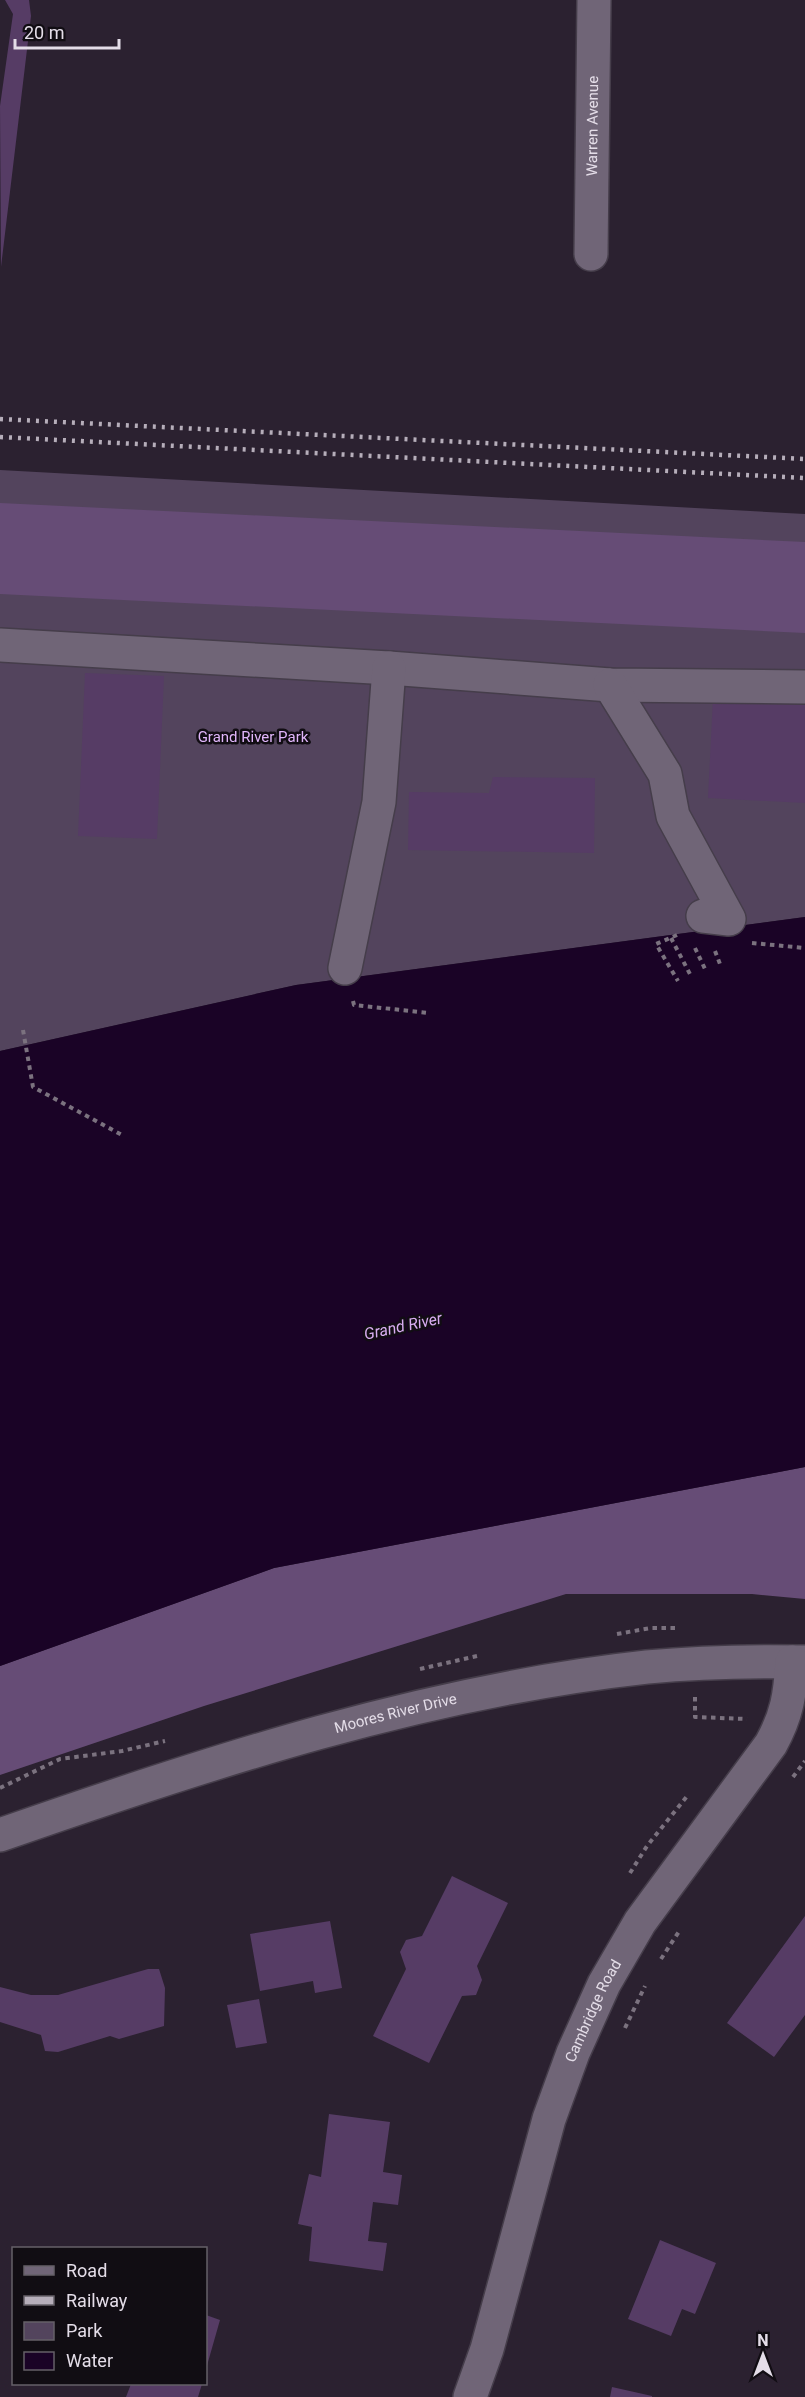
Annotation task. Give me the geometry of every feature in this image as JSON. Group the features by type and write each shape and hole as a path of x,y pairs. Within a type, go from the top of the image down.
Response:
{"street":[{"name":"Warren Avenue","path":"591,254 594,0"},
{"path":"0,645 389,668 610,685 805,687"},
{"path":"345,968 379,802 389,668"},
{"path":"610,685 665,774 673,816 706,922"},
{"name":"Moores River Drive","path":"0,1835 162,1778 367,1720 530,1684 647,1667 798,1662"},
{"name":"Cambridge Road","path":"470,2397 487,2349 549,2119 573,2053 604,1984 640,1922 771,1744 783,1723 798,1662"}],"path":[{"path":"678,981 656,944 706,922 741,942 805,948"},
{"path":"671,938 691,976"},
{"path":"345,968 354,1005 429,1013"},
{"path":"23,1030 33,1087 122,1135"},
{"path":"694,1664 695,1717 748,1719"},
{"path":"791,1779 805,1761"},
{"path":"656,1968 681,1929"},
{"path":"620,2037 649,1978"}],"green space":[{"name":"Grand River Park","path":"0,470 805,514 805,917 296,985 0,1051"}],"shaded area":[{"path":"0,503 805,542 805,633 0,594"},
{"path":"805,1467 805,1599 752,1594 566,1594 204,1706 0,1775 0,1666 274,1568"}],"water":[{"name":"Grand River","path":"805,917 805,1467 274,1568 0,1666 0,1051 296,985"}],"building":[{"path":"5,0 29,0 31,16 1,267 0,106 13,14"},
{"path":"85,673 164,676 157,839 78,836"},
{"path":"713,698 805,703 805,803 708,798"},
{"path":"493,777 595,778 594,853 408,850 409,792 489,793"},
{"path":"452,1876 508,1903 477,1966 482,1980 476,1995 462,1996 429,2063 373,2036 406,1969 400,1952 406,1940 422,1936"},
{"path":"805,1916 805,2015 774,2057 727,2023"},
{"path":"330,1921 342,1988 315,1993 313,1981 260,1991 250,1934"},
{"path":"148,1969 159,1969 165,1988 164,2026 119,2039 110,2036 58,2052 45,2051 41,2035 0,2022 0,1987 31,1995 58,1995"},
{"path":"259,1999 267,2043 236,2048 227,2005"},
{"path":"329,2114 390,2122 383,2172 402,2175 398,2205 373,2202 368,2241 387,2243 383,2271 309,2261 312,2227 298,2224 309,2174 321,2177"},
{"path":"660,2240 716,2263 695,2314 682,2309 671,2336 628,2319"},
{"path":"207,2315 220,2320 207,2366"},
{"path":"131,2385 202,2385 198,2397 126,2397"},
{"path":"612,2387 652,2396 652,2397 610,2397"}],"railway":[{"path":"0,419 805,459"},
{"path":"0,437 805,478"}]}
